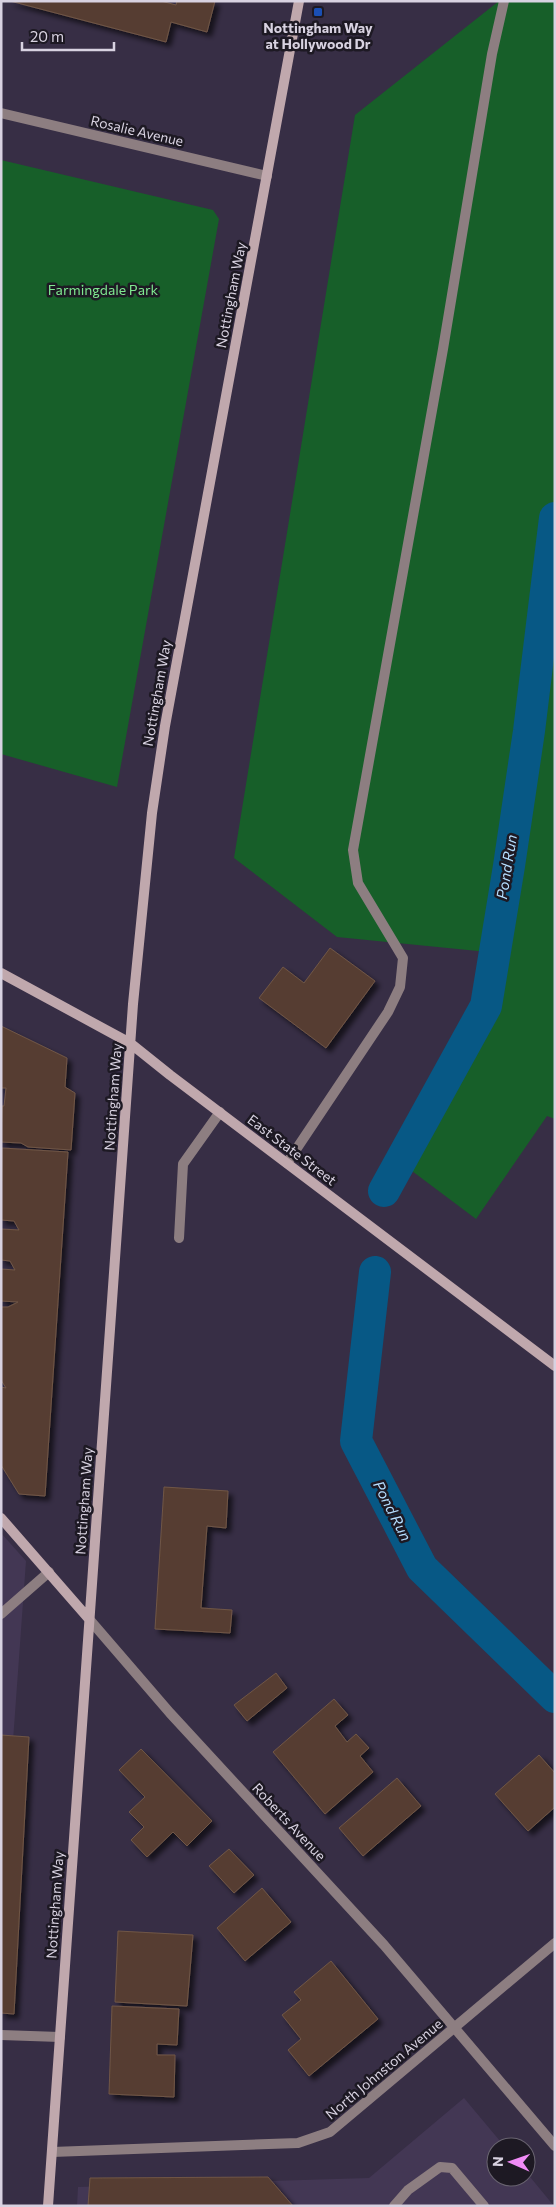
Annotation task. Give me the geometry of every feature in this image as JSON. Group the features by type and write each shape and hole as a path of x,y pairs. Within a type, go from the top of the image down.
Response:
{"street":[{"name":"Nottingham Way","path":"48,2206 130,1043 152,813 165,726 299,1"},
{"path":"287,1163 388,1012 400,987 403,958 358,883 353,850 492,54 504,1"},
{"name":"Rosalie Avenue","path":"1,113 267,176"},
{"name":"East State Street","path":"1,973 130,1043 555,1366"},
{"path":"179,1238 183,1164 220,1112"},
{"name":"Roberts Avenue","path":"1,1518 170,1713 384,1945 555,2146"},
{"path":"1,1614 49,1572"},
{"name":"North Johnston Avenue","path":"52,2152 298,2143 330,2132 555,1943"},
{"path":"1,2035 60,2036"},
{"path":"394,2206 408,2190 440,2167 452,2168 484,2206"}],"shaded area":[{"path":"1,1533 26,1561 1,1907"},
{"path":"464,2098 497,2137 486,2137 486,2187 536,2187 536,2184 554,2206 77,2206 78,2187 369,2178"}],"green space":[{"path":"499,1 555,1 555,1119 547,1116 476,1219 396,1159 508,954 337,937 234,858 355,115"},
{"name":"Farmingdale Park","path":"1,160 213,210 219,219 117,787 1,754"}],"building":[{"path":"10,1 161,1 176,5 177,1 215,1 207,32 171,22 166,42"},
{"path":"330,948 375,981 326,1048 259,998 283,967 304,983"},
{"path":"1,1026 67,1058 65,1087 75,1093 71,1150 28,1147 21,1143 1,1142 2,1106 4,1106 6,1088 1,1088"},
{"path":"2,1148 68,1152 45,1496 19,1494 1,1465 1,1387 6,1388 1,1380 1,1307 8,1307 18,1302 1,1301 1,1269 15,1270 10,1261 1,1260 1,1229 19,1230 14,1221 1,1220"},
{"path":"164,1487 228,1491 226,1528 207,1526 201,1608 232,1610 230,1633 155,1629"},
{"path":"276,1673 287,1688 247,1721 234,1705"},
{"path":"334,1699 348,1715 335,1726 347,1742 356,1734 369,1748 360,1756 373,1772 325,1814 273,1752"},
{"path":"1,1735 29,1737 14,2014 1,2013"},
{"path":"141,1749 212,1821 187,1846 173,1832 147,1857 131,1840 144,1827 129,1812 145,1797 119,1770"},
{"path":"539,1755 555,1773 555,1807 528,1831 495,1794"},
{"path":"397,1778 421,1806 363,1856 339,1828"},
{"path":"229,1849 254,1875 234,1893 209,1866"},
{"path":"262,1888 291,1922 245,1961 217,1928"},
{"path":"118,1931 193,1935 187,2006 115,2002"},
{"path":"331,1961 378,2019 309,2076 288,2050 301,2039 282,2015 301,2000 294,1992"},
{"path":"112,2006 179,2009 177,2045 157,2044 157,2055 175,2055 174,2097 109,2094"},
{"path":"268,2177 293,2206 88,2206 90,2178"}],"waterway":[{"name":"Pond Run","path":"384,1191 486,1006 529,731 555,518"},
{"name":"Pond Run","path":"375,1272 356,1441 422,1568 555,1697"}],"place":[{"name":"Nottingham Way at Hollywood Dr","path":"318,12"}]}
